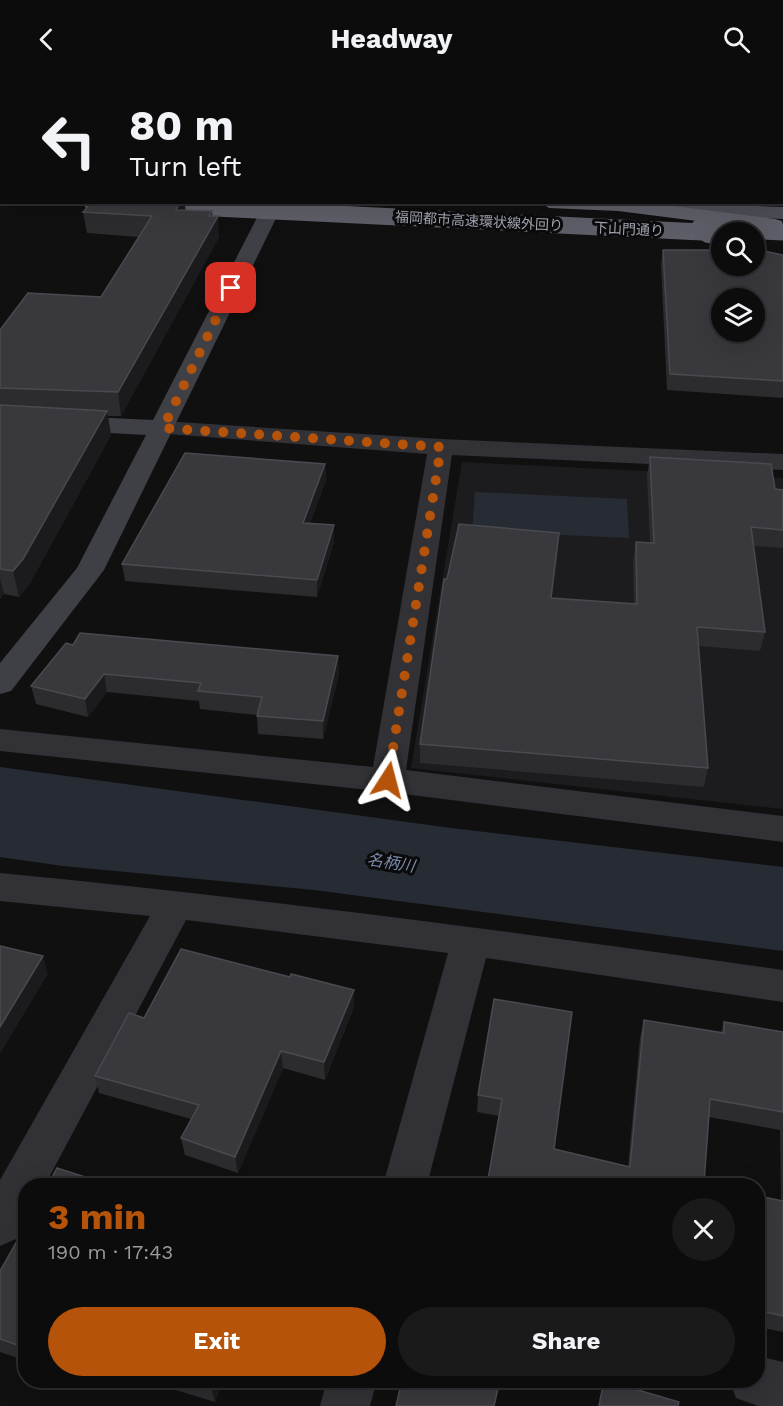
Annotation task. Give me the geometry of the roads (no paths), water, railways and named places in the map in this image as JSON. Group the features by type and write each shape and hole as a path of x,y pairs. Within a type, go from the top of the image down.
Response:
{"highway":[{"name":"福岡都市高速環状線外回り","path":"133,204 711,232"},
{"path":"584,204 618,206 752,224 783,225"},
{"path":"268,205 783,215"},
{"path":"268,205 783,235"}],"main road":[{"name":"下山門通り","path":"214,204 268,205 711,232"},
{"name":"下山門通り","path":"593,204 783,215"},
{"path":"765,235 783,235"}],"street":[{"path":"0,684 90,570 163,428 268,205"},
{"path":"0,420 163,428 441,447 783,462"},
{"path":"388,780 441,447"},
{"path":"0,740 388,780 783,829"},
{"path":"0,887 176,904 471,941 783,986"},
{"path":"25,1178 176,904"},
{"path":"407,1178 471,941"},
{"path":"0,1224 18,1191"},
{"path":"765,1383 783,1387"},
{"path":"345,1406 350,1388"}],"water":[{"path":"475,492 627,499 629,538 472,531"},
{"name":"名柄川","path":"0,767 451,828 783,867 783,951 314,890 63,866 0,857"}]}
